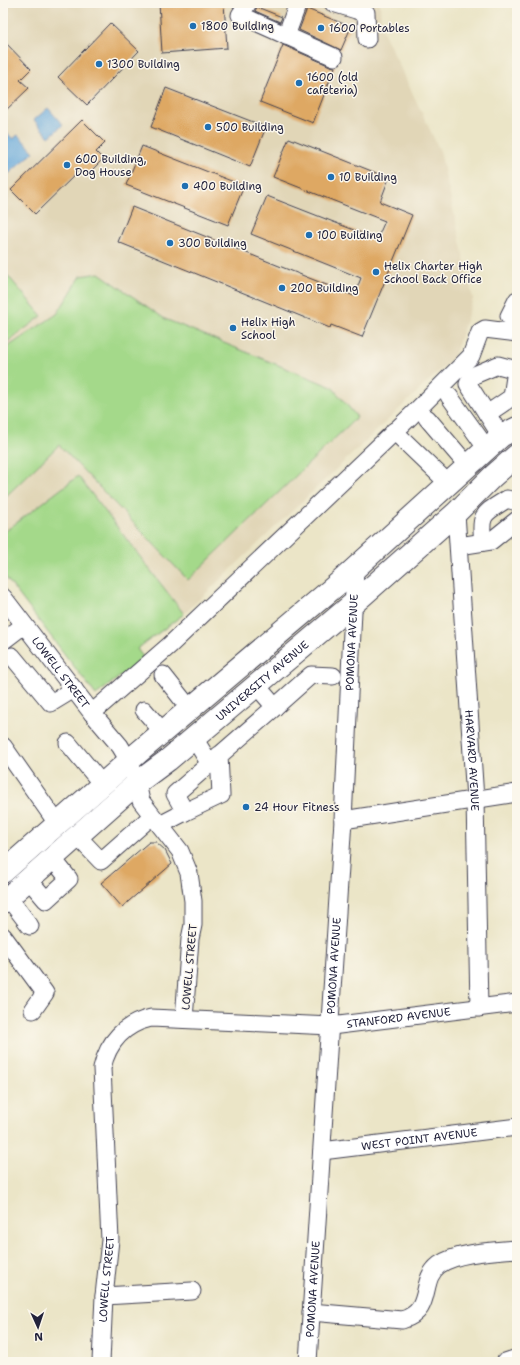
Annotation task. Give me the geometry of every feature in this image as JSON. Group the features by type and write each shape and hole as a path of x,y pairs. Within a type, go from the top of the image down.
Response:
{"main road":[{"path":"3,872 57,822 355,570 468,466 502,438"},
{"name":"UNIVERSITY AVENUE","path":"6,900 138,783 194,738 354,603 456,513 492,477 517,455"}],"street":[{"path":"248,3 240,15 334,56"},
{"path":"286,36 298,3"},
{"path":"333,3 366,14 367,39"},
{"path":"509,316 517,300"},
{"path":"92,713 170,645 394,432 471,356 480,332 485,329 517,333"},
{"path":"480,332 491,340 517,343"},
{"path":"487,414 512,397 517,370 498,365 472,376 468,384 502,438"},
{"path":"449,396 502,438"},
{"path":"427,418 468,466"},
{"path":"394,432 449,484"},
{"path":"483,542 481,525 484,514 507,498 517,502"},
{"name":"HARVARD AVENUE","path":"456,513 475,799 479,1008"},
{"path":"459,546 491,541 517,520"},
{"name":"POMONA AVENUE","path":"308,1362 331,1026 355,570"},
{"name":"LOWELL STREET","path":"3,597 92,713 120,746 129,761 138,783 141,801 180,851 189,873 193,901 193,925 190,939 184,1019 151,1018 136,1022 117,1036 107,1051 104,1060 102,1081 110,1240 104,1296 102,1362"},
{"path":"3,641 24,625"},
{"path":"12,656 51,703 74,689"},
{"path":"163,675 190,709"},
{"path":"185,812 176,794 310,675 334,676"},
{"path":"256,685 274,707"},
{"path":"144,710 163,732"},
{"path":"78,837 101,861 156,820 185,812 221,795 214,760 194,738"},
{"path":"68,743 102,784"},
{"path":"3,746 57,822"},
{"path":"343,820 517,793"},
{"path":"6,900 30,926"},
{"path":"3,936 45,993 32,1010"},
{"name":"STANFORD AVENUE","path":"184,1019 331,1026 517,1004"},
{"name":"WEST POINT AVENUE","path":"322,1151 517,1127"},
{"path":"311,1312 402,1320 409,1318 419,1310 425,1298 430,1276 439,1265 455,1257 517,1249"},
{"path":"104,1296 192,1291"},
{"path":"505,1362 517,1358"}],"shaded area":[{"name":"Helix High School","path":"3,3 380,3 381,27 440,151 473,299 454,357 184,614 137,649 96,695 3,574"}],"green space":[{"path":"3,270 42,316 3,345"},
{"path":"99,273 165,319 332,387 357,417 188,580 59,445 3,499 3,350 57,314 81,276"},
{"path":"78,476 184,614 137,649 144,658 96,695 3,574 3,533"}],"water":[{"path":"48,108 63,125 49,137 34,120"},
{"path":"3,129 13,139 18,135 34,152 6,176 3,173"}],"building":[{"name":"1800 Building","path":"159,3 224,3 227,48 162,53"},
{"path":"257,7 282,17 280,22 255,11"},
{"name":"1600 Portables","path":"307,9 351,27 341,50 299,30"},
{"name":"1300 Building","path":"110,23 139,51 87,105 58,77"},
{"path":"3,40 31,69 20,80 29,88 3,113"},
{"name":"1600 (old cafeteria)","path":"283,45 335,67 313,123 260,102"},
{"name":"500 Building","path":"166,88 266,127 250,167 151,127"},
{"name":"600 Building, Dog House","path":"82,120 105,143 96,152 103,159 86,176 80,170 35,214 11,190"},
{"path":"289,138 389,178 380,202 412,215 362,337 331,325 330,328 118,242 132,207 354,296 361,278 251,234 267,196 377,239 385,221 273,177"},
{"name":"400 Building","path":"142,146 244,186 228,225 126,185"},
{"path":"149,842 156,842 165,850 172,864 122,907 101,883"}],"place":[{"name":"1800 Building","path":"193,26"},
{"name":"1600 Portables","path":"321,28"},
{"name":"1300 Building","path":"99,64"},
{"name":"1600 (old cafeteria)","path":"299,83"},
{"name":"500 Building","path":"208,127"},
{"name":"600 Building, Dog House","path":"67,165"},
{"name":"10 Building","path":"331,177"},
{"name":"400 Building","path":"185,186"},
{"name":"100 Building","path":"309,235"},
{"name":"300 Building","path":"170,243"},
{"name":"Helix Charter High School Back Office","path":"376,272"},
{"name":"200 Building","path":"282,288"},
{"name":"Helix High School","path":"233,328"},
{"name":"24 Hour Fitness","path":"246,807"}]}
